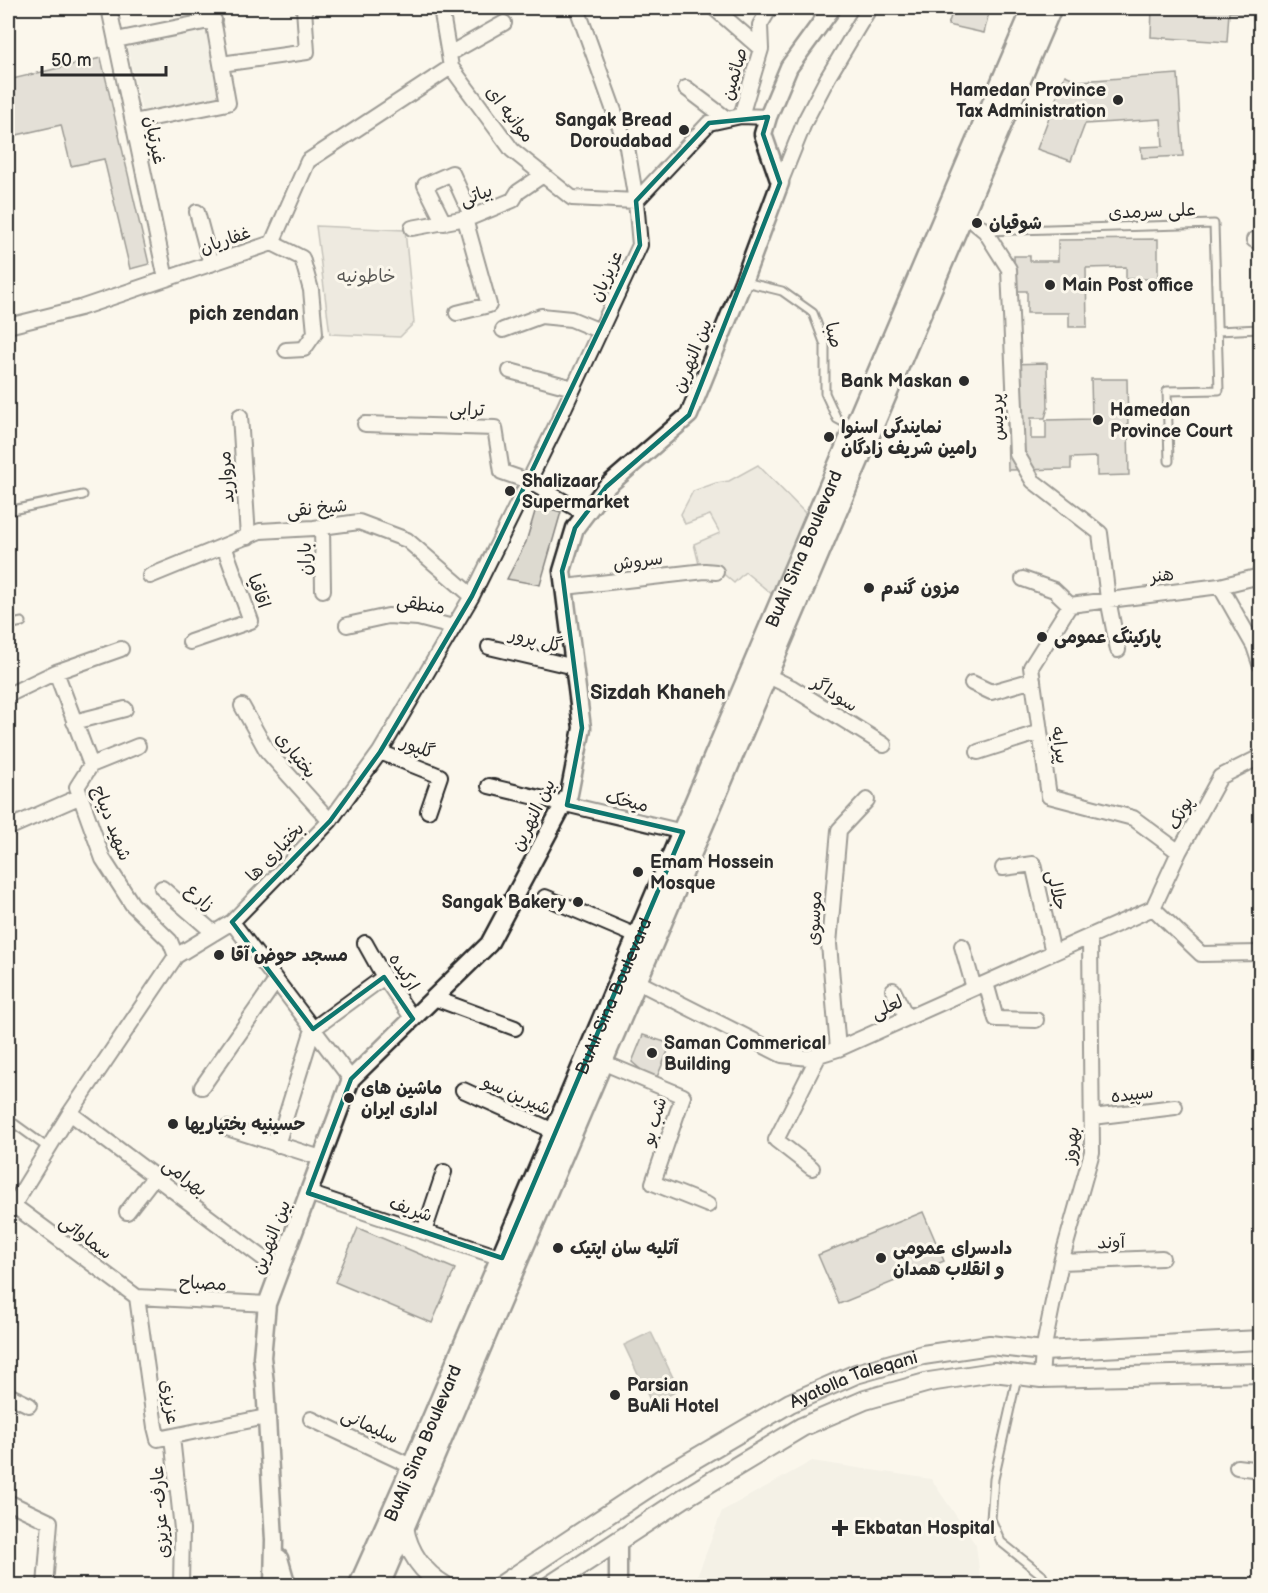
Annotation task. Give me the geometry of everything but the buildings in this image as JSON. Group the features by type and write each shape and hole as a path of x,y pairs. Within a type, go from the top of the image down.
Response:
{"main road":[{"name":"BuAli Sina Boulevard","path":"360,1586 413,1467 1034,8"},
{"name":"BuAli Sina Boulevard","path":"378,1586 1050,8"},
{"name":"Ayatolla Taleqani","path":"504,1584 669,1474 801,1398 856,1374 923,1355 990,1345 1043,1351 1260,1340"},
{"name":"Ayatolla Taleqani","path":"549,1586 684,1498 802,1427 865,1400 929,1382 994,1372 1041,1378 1260,1373"},
{"path":"404,1527 406,1538 417,1561 434,1580 445,1586"}],"street":[{"name":"غیرتیان","path":"109,8 166,279"},
{"path":"221,64 307,52 304,8"},
{"name":"موانیه ای","path":"441,8 450,60 512,150 572,198 636,201"},
{"name":"عزیزیان","path":"528,481 640,244 627,147 577,8"},
{"path":"714,8 761,49"},
{"name":"صائمین","path":"741,116 761,49 760,25 770,8"},
{"path":"780,183 763,134 768,117 789,67 832,8"},
{"path":"780,183 805,121 867,12 866,8"},
{"path":"116,40 213,14 228,103 133,122"},
{"name":"غفاریان","path":"8,326 80,308 273,243 308,161 504,23"},
{"path":"686,88 727,119"},
{"path":"636,201 709,123 741,116 768,117"},
{"path":"444,223 425,185 452,173 469,218 489,305 457,313"},
{"name":"بیاتی","path":"412,228 469,218 513,200 518,192 543,175"},
{"name":"بین النهرین","path":"274,1540 262,1357 267,1304 279,1270 351,1079 489,944 569,794 582,728 562,570 575,528 606,487 689,415 780,183"},
{"path":"197,212 211,264"},
{"name":"پردیس","path":"963,213 985,231 1009,269 1017,454 1033,481 1100,533 1108,599 1118,650"},
{"path":"273,243 302,258 312,290 315,333 303,349 286,350"},
{"path":"503,330 541,316 571,319 600,331"},
{"path":"510,371 573,388"},
{"name":"مروارید","path":"240,416 248,537"},
{"name":"ترابی","path":"365,423 495,428 502,472 528,481"},
{"path":"528,481 586,514"},
{"name":"بختیاری ها","path":"10,1210 70,1113 176,956 232,922 330,821 380,752 471,596 528,481"},
{"name":"شیخ نقی","path":"150,576 260,531 359,522 407,540 471,596"},
{"name":"باران","path":"322,527 323,590"},
{"name":"اقاقیا","path":"190,642 251,621 224,546"},
{"name":"سروش","path":"565,588 705,571 716,572"},
{"name":"هنر","path":"1108,599 1220,586 1260,576"},
{"path":"1023,579 1054,590 1070,605 1108,599"},
{"path":"1220,586 1254,646 1260,664"},
{"name":"پیرایه","path":"1070,605 1031,667 1049,796 1133,818 1179,852"},
{"name":"منطقی","path":"347,625 388,616 418,618 453,627"},
{"name":"گل پرور","path":"489,647 575,668"},
{"path":"8,695 56,672 121,649"},
{"name":"شهید دیباج","path":"56,672 91,765 77,787 103,859 132,904 170,941 176,956"},
{"name":"سوداگر","path":"766,675 791,687 884,745"},
{"path":"972,683 991,692 1033,680"},
{"name":"بختیاری","path":"242,706 267,751 330,821"},
{"path":"74,722 125,710"},
{"path":"978,752 1040,732"},
{"path":"91,765 138,746"},
{"name":"گلپور","path":"380,752 440,776 428,812"},
{"name":"پونک","path":"1153,908 1179,852 1220,777 1260,757"},
{"name":"میخک","path":"489,786 683,832"},
{"path":"8,828 81,796"},
{"name":"موسوی","path":"838,1049 829,944 839,830 867,800"},
{"name":"جلالی","path":"1003,868 1033,864 1053,953"},
{"name":"زارع","path":"162,888 214,933"},
{"path":"545,897 639,937"},
{"path":"1153,908 1201,954 1260,953"},
{"name":"لعلی","path":"636,981 782,1055 809,1058 838,1049 1153,908"},
{"path":"232,922 351,1079"},
{"name":"بهروز","path":"1041,1378 1043,1351 1061,1262 1092,1152 1090,937"},
{"name":"ارکیده","path":"365,943 384,977 413,1019"},
{"path":"962,946 996,1019 1036,1020"},
{"path":"277,1144 313,1029 384,977"},
{"path":"202,1087 276,981"},
{"path":"893,990 907,1018"},
{"path":"434,998 515,1028"},
{"path":"812,1168 776,1140 819,1055"},
{"name":"شب بو","path":"602,1062 682,1096 653,1183 708,1205"},
{"name":"شیرین سو","path":"463,1090 555,1132"},
{"name":"سپیده","path":"1093,1117 1175,1107"},
{"name":"بهرامی","path":"70,1113 279,1270"},
{"path":"227,1128 321,1158"},
{"path":"424,1232 444,1172"},
{"path":"127,1212 154,1177"},
{"name":"شریف","path":"308,1193 502,1258"},
{"name":"سماواتی","path":"10,1210 137,1297"},
{"name":"آوند","path":"1061,1262 1162,1258"},
{"name":"مصباح","path":"137,1297 267,1304"},
{"name":"عزیزی","path":"137,1297 158,1439 266,1417"},
{"path":"8,1395 29,1405"},
{"name":"سلیمانی","path":"311,1419 413,1467"},
{"name":"عارف- عزیزی","path":"172,1437 182,1529 181,1586"},
{"path":"1237,1467 1260,1470"},
{"path":"8,1502 50,1522 45,1586"},
{"path":"273,1586 274,1540"},
{"path":"274,1540 287,1586"},
{"path":"618,1540 618,1586"}],"lane":[{"name":"علی سرمدی","path":"985,231 1214,224 1217,330"},
{"name":"صبا","path":"743,282 782,291 813,313 825,345 825,393 837,419 855,428"},
{"path":"1169,461 1167,391 1219,390 1217,330 1260,329"},
{"path":"8,511 83,495"},
{"path":"8,625 22,621"},
{"path":"8,1119 48,1148"},
{"path":"1017,1374 994,1479 991,1519 1001,1542 1042,1575 1047,1586"}],"highlighted area":[{"path":"768,117 763,134 780,183 689,415 606,487 575,528 562,571 582,728 567,805 683,832 502,1258 308,1193 351,1079 413,1019 384,977 313,1029 232,922 330,821 380,752 472,596 640,245 636,201 709,123"}],"shaded area":[{"path":"207,28 223,97 143,115 127,46"},
{"path":"651,1332 679,1390 652,1404 624,1345"},
{"name":"Ekbatan Hospital","path":"812,1461 931,1479 976,1545 981,1585 694,1585 722,1511"}],"green space":[{"name":"خاطونیه","path":"316,226 405,230 414,323 400,337 330,334"},
{"path":"758,465 808,516 773,595 745,572 734,583 712,564 699,564 694,544 720,533 710,515 685,524 681,514 693,491 729,481"},
{"path":"537,505 561,512 540,585 507,579 526,542"}],"place":[{"name":"Hamedan Province Tax Administration","path":"1118,100"},
{"name":"Sangak Bread Doroudabad","path":"684,130"},
{"name":"شوقیان","path":"977,223"},
{"name":"Main Post office","path":"1050,285"},
{"name":"Bank Maskan","path":"964,381"},
{"name":"Hamedan Province Court","path":"1098,420"},
{"name":"نمایندگی اسنوا رامین شریف زادگان","path":"829,437"},
{"name":"Shalizaar Supermarket","path":"510,491"},
{"name":"مزون گندم","path":"869,588"},
{"name":"پارکینگ عمومی","path":"1042,637"},
{"name":"Emam Hossein Mosque","path":"638,872"},
{"name":"Sangak Bakery","path":"578,902"},
{"name":"مسجد حوض آقا","path":"219,955"},
{"name":"Saman Commerical Building","path":"652,1053"},
{"name":"ماشین های اداری ایران","path":"349,1098"},
{"name":"حسینیه بختیاریها","path":"173,1124"},
{"name":"آتلیه سان اپتیک","path":"558,1248"},
{"name":"دادسرای عمومی و انقلاب همدان","path":"881,1258"},
{"name":"Parsian BuAli Hotel","path":"615,1395"},
{"name":"Ekbatan Hospital","path":"840,1528"}],"district":[{"name":"pich zendan","path":"244,313"},
{"name":"Sizdah Khaneh","path":"658,692"}]}
